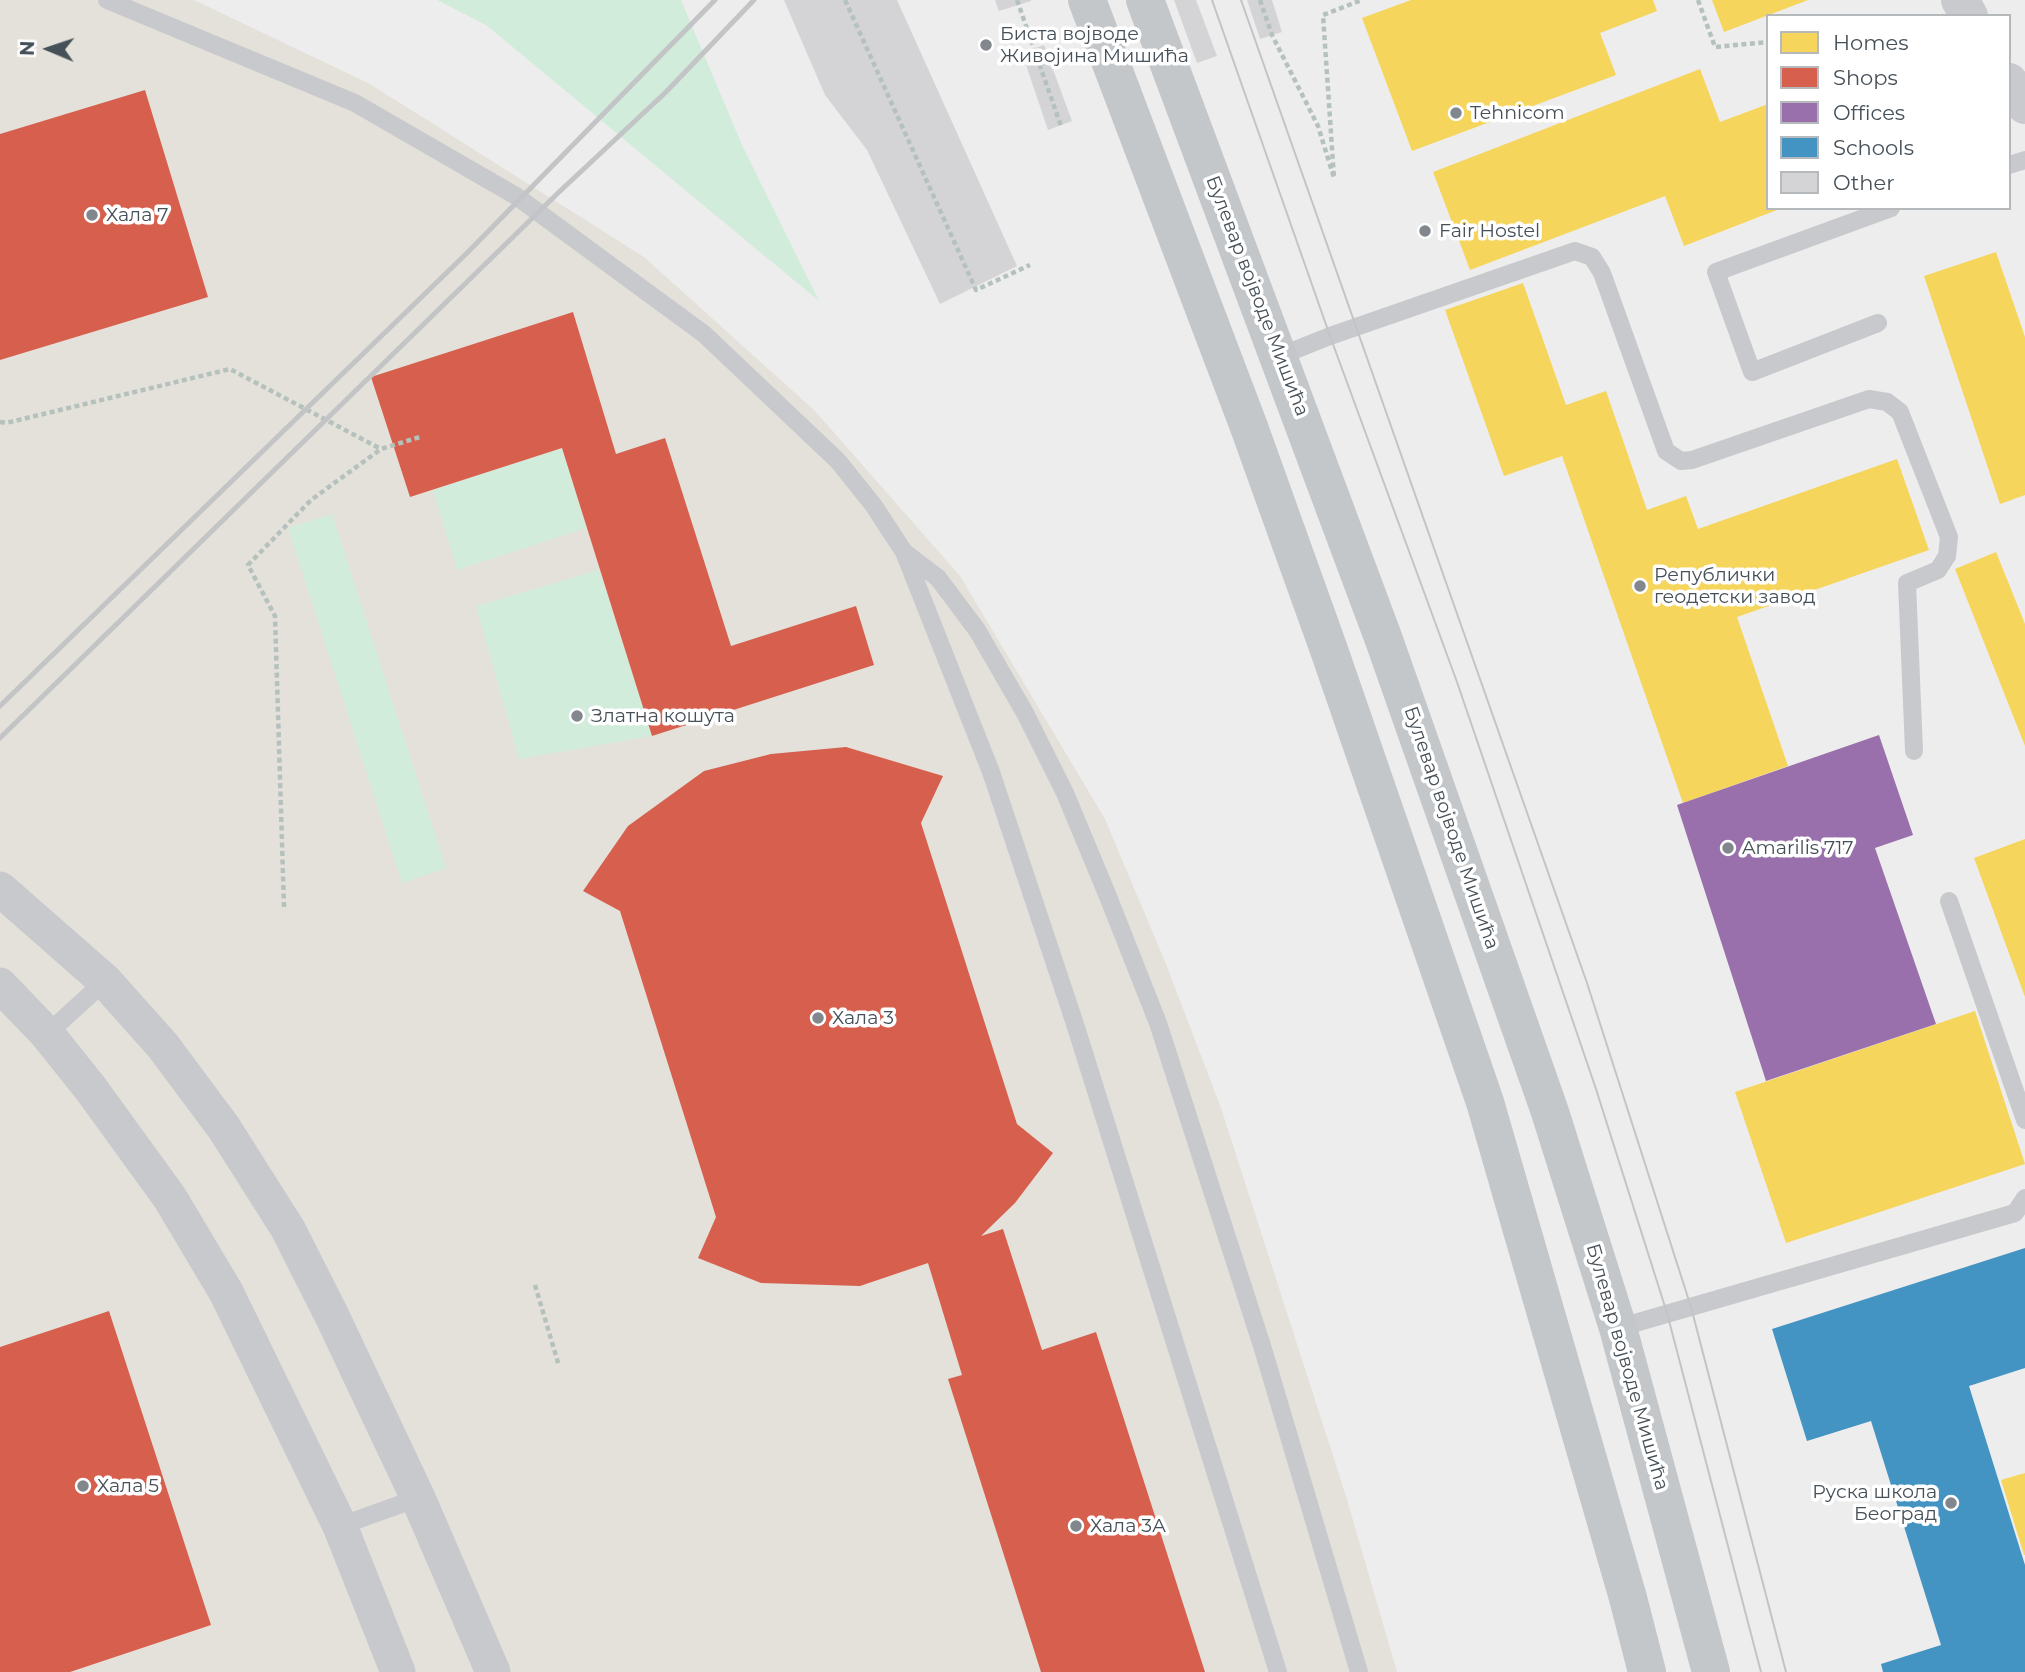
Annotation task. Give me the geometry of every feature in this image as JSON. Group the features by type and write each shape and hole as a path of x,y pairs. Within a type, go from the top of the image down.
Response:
{"main road":[{"path":"1087,0 1258,452 1485,1102 1647,1672"},
{"name":"Булевар војводе Мишића","path":"1145,0 1384,639 1550,1112 1618,1328 1711,1672"}],"street":[{"path":"2011,85 2025,105"},
{"path":"0,889 105,981 163,1046 224,1128 288,1229 418,1498 493,1672"},
{"path":"0,985 47,1034 170,1198 226,1292 340,1526 398,1672"}],"lane":[{"path":"107,0 355,103 516,196 704,334 838,461 874,506 904,552 991,772 1075,1024 1278,1672"},
{"path":"1878,323 1752,372 1716,272 1886,210"},
{"path":"1280,356 1329,336 1574,251 1592,257 1602,272 1666,451 1681,461 1692,460 1869,399 1887,402 1900,412 1949,537 1947,556 1938,570 1907,583 1914,751"},
{"path":"904,552 938,578 977,630 1025,713 1065,793 1102,882 1158,1023 1263,1349 1359,1672"},
{"path":"1949,901 2025,1120"},
{"path":"47,1034 105,981"},
{"path":"1618,1328 2015,1213 2025,1198"},
{"path":"340,1526 418,1498"}],"path":[{"path":"845,0 976,290 1030,265"},
{"path":"1017,0 1060,126"},
{"path":"1260,0 1272,35 1318,126 1334,178 1323,15 1362,0"},
{"path":"1698,0 1715,47 1766,42"},
{"path":"0,422 6,423 230,369 381,449"},
{"path":"284,908 275,616 248,565 311,500 381,449 420,436"},
{"path":"534,1285 559,1366"}],"shaded area":[{"path":"0,0 194,0 370,84 644,257 815,411 960,576 1105,819 1166,964 1221,1108 1346,1496 1397,1672 0,1672"}],"green space":[{"path":"437,0 681,0 742,145 819,301 486,25"},
{"path":"562,448 586,528 457,570 433,490"},
{"path":"332,514 446,868 402,883 288,528"},
{"path":"599,570 652,736 519,759 476,606"}],"building: Homes":[{"name":"Tehnicom","path":"1411,0 1653,0 1657,11 1600,33 1616,75 1412,151 1362,18"},
{"path":"1712,0 1808,0 1766,14 1724,32"},
{"path":"1700,69 1720,122 1766,105 1766,210 1777,210 1684,246 1665,196 1470,270 1433,172"},
{"path":"1996,252 2025,337 2025,495 2000,504 1924,276"},
{"path":"1523,283 1566,405 1606,391 1647,510 1686,496 1698,529 1897,459 1929,550 1737,617 1788,766 1683,803 1562,456 1504,476 1445,310"},
{"path":"1996,552 2025,624 2025,746 1955,569"},
{"path":"2025,839 2025,997 1974,858"},
{"path":"1975,1011 2025,1164 1786,1243 1735,1092"},
{"path":"2025,1473 2025,1555 2024,1555 2001,1480"}],"building: Shops":[{"name":"Хала 7","path":"145,90 208,297 0,360 0,134"},
{"path":"573,312 616,454 665,438 731,646 856,606 874,665 652,736 562,448 410,497 371,377"},
{"name":"Хала 3","path":"846,747 943,776 921,823 1017,1124 1053,1153 1015,1203 981,1236 1003,1229 1042,1350 1096,1332 1205,1672 1041,1672 948,1379 962,1375 928,1263 860,1286 761,1283 698,1258 716,1217 620,911 583,891 628,826 704,771 771,754"},
{"name":"Хала 5","path":"109,1311 211,1625 70,1672 0,1672 0,1347"}],"building: Offices":[{"path":"1879,735 1913,835 1875,848 1936,1024 1766,1081 1677,805"}],"building: Schools":[{"name":"Руска школа Београд","path":"2025,1248 2025,1368 1969,1386 2025,1565 2025,1672 1883,1672 1881,1664 1941,1645 1871,1421 1807,1441 1772,1329"}],"building: Other":[{"path":"784,0 897,0 1017,266 940,304 867,150 825,95"},
{"path":"995,0 1031,0 1031,1 999,11"},
{"path":"1174,0 1196,0 1217,56 1197,63"},
{"path":"1247,0 1272,0 1282,32 1260,39"},
{"path":"1044,45 1072,121 1048,130 1022,53"}],"tram line":[{"path":"1212,0 1330,336 1457,682 1596,1089 1667,1313 1761,1672"},
{"path":"1241,0 1587,983 1691,1307 1786,1672"}],"railway":[{"path":"0,706 468,252 715,0"},
{"path":"0,738 558,193 666,92 754,0"}],"place":[{"name":"Биста војводе Живојина Мишића","path":"986,45"},
{"name":"Tehnicom","path":"1456,113"},
{"name":"Хала 7","path":"92,215"},
{"name":"Fair Hostel","path":"1425,231"},
{"name":"Републички геодетски завод","path":"1640,586"},
{"name":"Златна кошута","path":"577,716"},
{"name":"Amarilis 717","path":"1728,848"},
{"name":"Хала 3","path":"818,1018"},
{"name":"Хала 5","path":"83,1486"},
{"name":"Руска школа Београд","path":"1951,1503"},
{"name":"Хала 3А","path":"1076,1526"}]}
